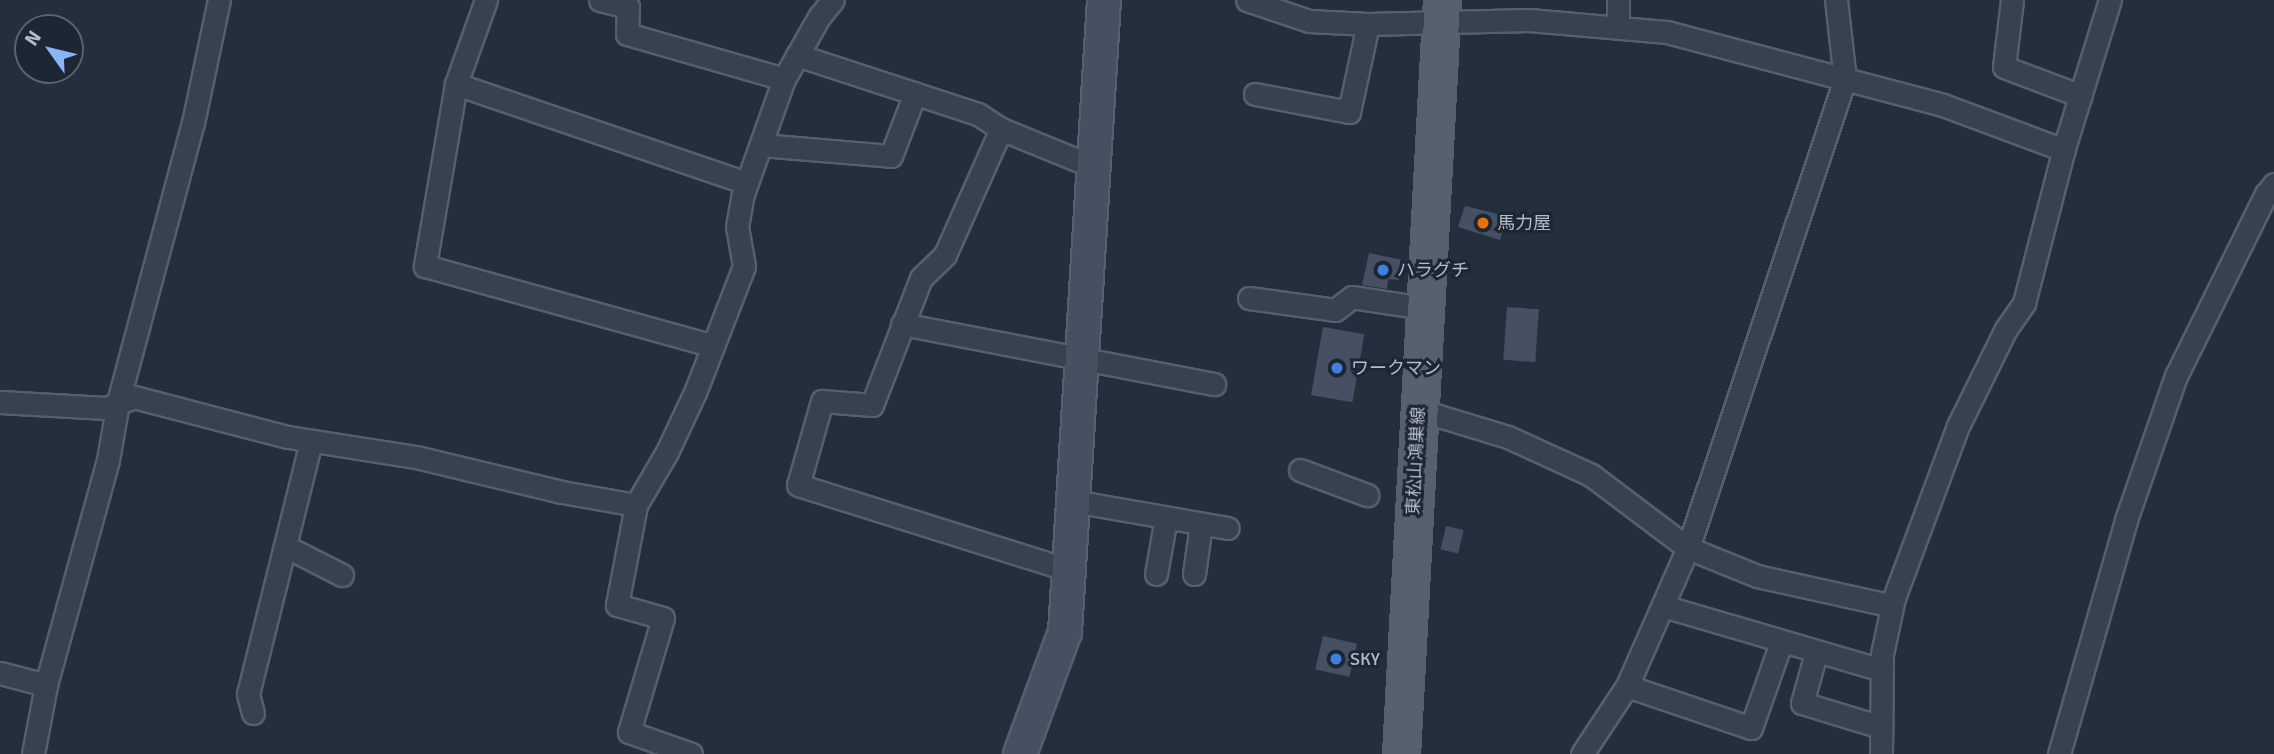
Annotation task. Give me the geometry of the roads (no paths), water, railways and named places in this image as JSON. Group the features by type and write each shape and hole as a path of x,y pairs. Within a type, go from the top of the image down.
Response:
{"main road":[{"name":"東松山鴻巣線","path":"1401,754 1442,11"}],"street":[{"path":"33,754 46,685 108,460 118,402 193,123 219,0"},
{"path":"486,0 456,84 425,266 713,346"},
{"path":"600,0 628,7 626,34 784,79"},
{"path":"691,754 629,732 663,618 617,605 636,505 667,452 744,266 737,227 747,183 784,79 819,17 833,0"},
{"path":"1020,754 1065,632 1104,0"},
{"path":"1247,0 1309,21 1368,24 1442,11 1667,32 1943,105 2064,150"},
{"path":"1618,0 1618,27"},
{"path":"1582,754 1627,686 1688,548 1845,80 1836,0"},
{"path":"2012,0 2004,67 2081,96"},
{"path":"1881,754 1882,654 1892,606 1925,509 1958,426 2006,329 2024,303 2064,150 2110,0"},
{"path":"1255,94 1349,112 1368,24"},
{"path":"797,55 978,114 1001,129 1094,167"},
{"path":"456,84 747,183"},
{"path":"761,145 891,156 915,93"},
{"path":"1001,129 945,256 921,278 872,405 822,401 798,485 1069,570"},
{"path":"2059,754 2126,520 2176,376 2266,194 2274,184"},
{"path":"1249,298 1335,310 1352,297 1424,308"},
{"path":"902,324 1214,384"},
{"path":"0,402 106,408 134,397 311,441 416,457 562,492 636,505"},
{"path":"1419,410 1507,437 1591,475 1688,548 1757,576 1892,606"},
{"path":"253,713 248,694 311,441"},
{"path":"1300,470 1367,495"},
{"path":"1073,501 1228,528"},
{"path":"1156,574 1166,518"},
{"path":"1194,574 1200,524"},
{"path":"285,546 342,575"},
{"path":"1662,606 1816,653 1882,670"},
{"path":"1627,686 1751,728 1782,643"},
{"path":"1816,653 1802,703 1881,727"},
{"path":"0,673 46,685"}],"place":[{"name":"馬力屋","path":"1483,223"},
{"name":"ハラグチ","path":"1383,270"},
{"name":"ワークマン","path":"1337,368"},
{"name":"SKY","path":"1336,659"}]}
